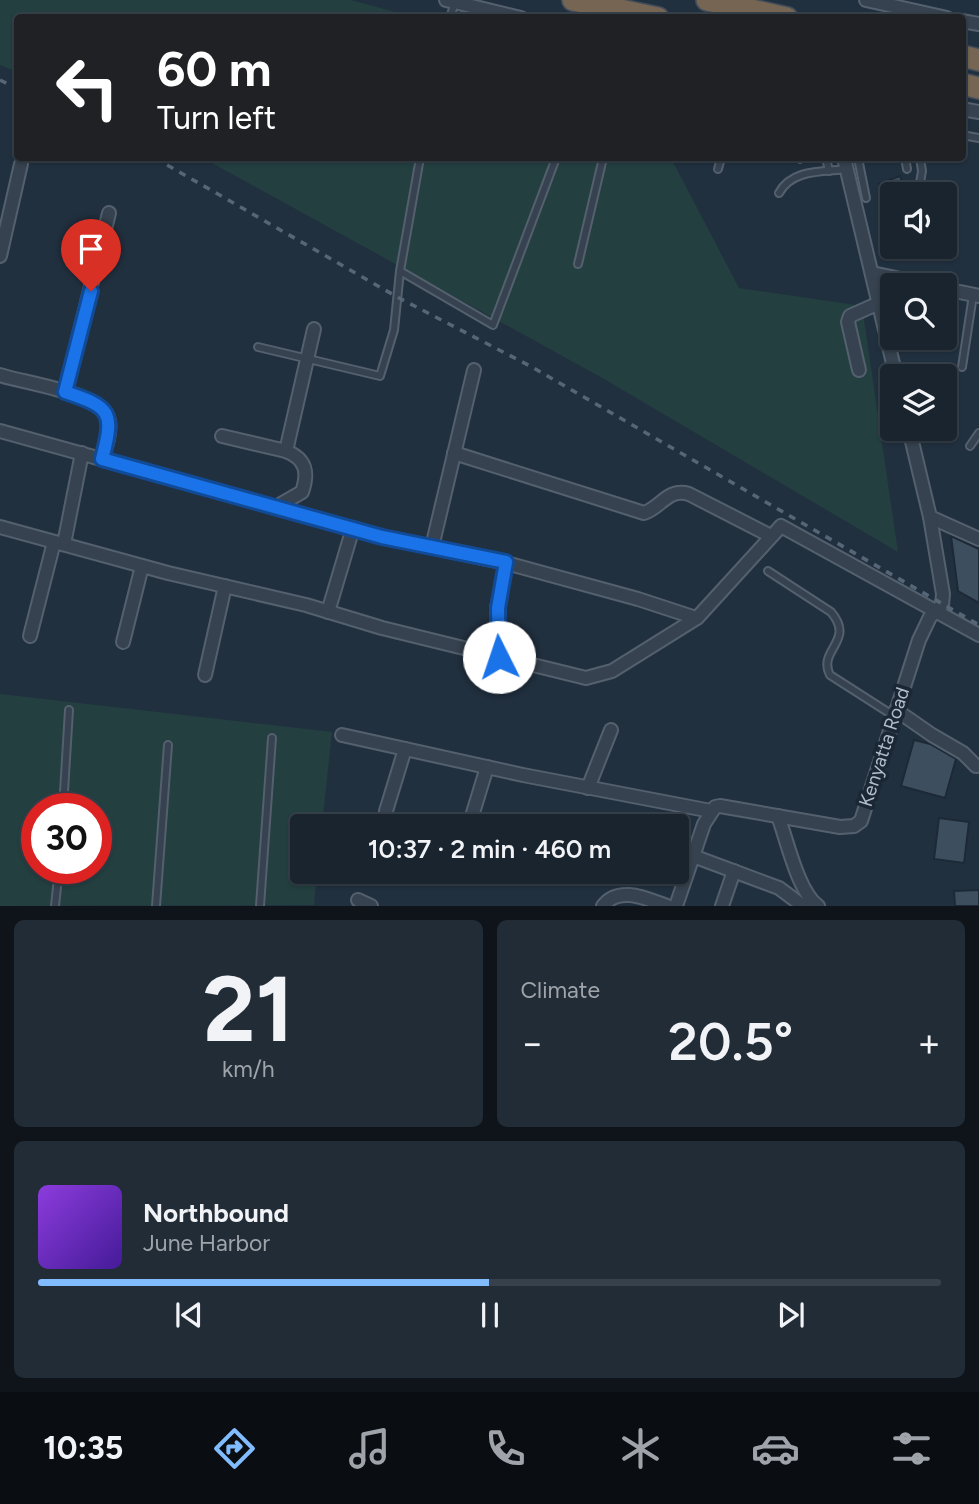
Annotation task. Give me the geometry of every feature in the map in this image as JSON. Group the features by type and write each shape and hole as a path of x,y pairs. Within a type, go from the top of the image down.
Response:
{"highway":[{"path":"573,0 639,14"},
{"path":"726,4 770,14"}],"street":[{"path":"866,0 929,14"},
{"path":"450,1 504,14"},
{"path":"846,163 893,364"},
{"path":"0,256 21,164"},
{"path":"65,392 108,213"},
{"path":"872,273 880,275"},
{"path":"957,291 976,295"},
{"path":"859,370 848,322 850,316 879,303"},
{"path":"286,451 314,328"},
{"path":"432,547 474,370"},
{"path":"0,375 92,401 106,413 109,421 102,459"},
{"path":"0,431 353,528 506,562 696,618"},
{"path":"222,436 295,454 304,464 306,473 302,492 276,507"},
{"name":"Kenyatta Road","path":"342,735 588,788 711,811 720,806 840,827 859,824 919,640 930,617 942,605 943,594 930,517 912,441"},
{"path":"30,636 59,543 82,453"},
{"path":"454,453 643,513 652,510 665,497 679,491 771,536"},
{"path":"930,517 979,539"},
{"path":"0,527 382,628 577,676 594,677 612,671 639,656 696,618 781,526 979,635"},
{"path":"328,612 353,528"},
{"path":"499,657 498,608 506,562"},
{"path":"123,642 142,566"},
{"path":"205,675 225,586"},
{"path":"895,713 963,753 976,766"},
{"path":"588,788 611,730"},
{"path":"386,811 405,749"},
{"path":"473,814 487,767"},
{"path":"676,905 711,811"},
{"path":"778,816 803,886 812,901 818,905"},
{"path":"694,856 779,888 803,905"},
{"path":"722,905 734,871"},
{"path":"603,905 610,898 624,894 667,905"},
{"path":"358,900 371,905"}],"lane":[{"path":"258,347 380,376 394,330 400,271 419,161"},
{"path":"400,271 493,325 555,161"},
{"path":"578,264 602,161"},
{"path":"718,169 719,161"},
{"path":"827,161 829,171"},
{"path":"859,161 866,198"},
{"path":"906,161 907,169"},
{"path":"920,161 920,182"},
{"path":"779,193 784,183 791,178 829,171 846,163"},
{"path":"962,367 976,295"},
{"path":"970,446 979,433"},
{"path":"768,571 831,612 838,620 841,631 839,641 827,660 826,667 830,675 895,713"},
{"path":"64,793 69,710"},
{"path":"260,905 272,738"},
{"path":"156,905 168,745"},
{"path":"55,905 57,884"}],"green space":[{"path":"0,0 351,0 402,14 14,14 14,71 0,65"},
{"path":"208,161 673,162 739,288 862,306 898,552 604,379"},
{"path":"0,694 332,732 323,814 290,814 290,884 316,884 314,905 0,906"}],"building":[{"path":"900,176 902,182 884,182"},
{"path":"951,536 979,549 979,603 958,591"},
{"path":"914,740 930,744 956,759 945,798 901,786"},
{"path":"939,818 969,822 964,863 934,859"},
{"path":"979,890 979,906 955,906 954,891"}],"railway":[{"path":"0,80 14,87"},
{"path":"160,161 399,298 532,367 979,625"}],"route":[{"path":"91,291 65,392 92,401 106,413 109,421 108,438 102,459 382,537 506,562 499,592 499,657"}]}
